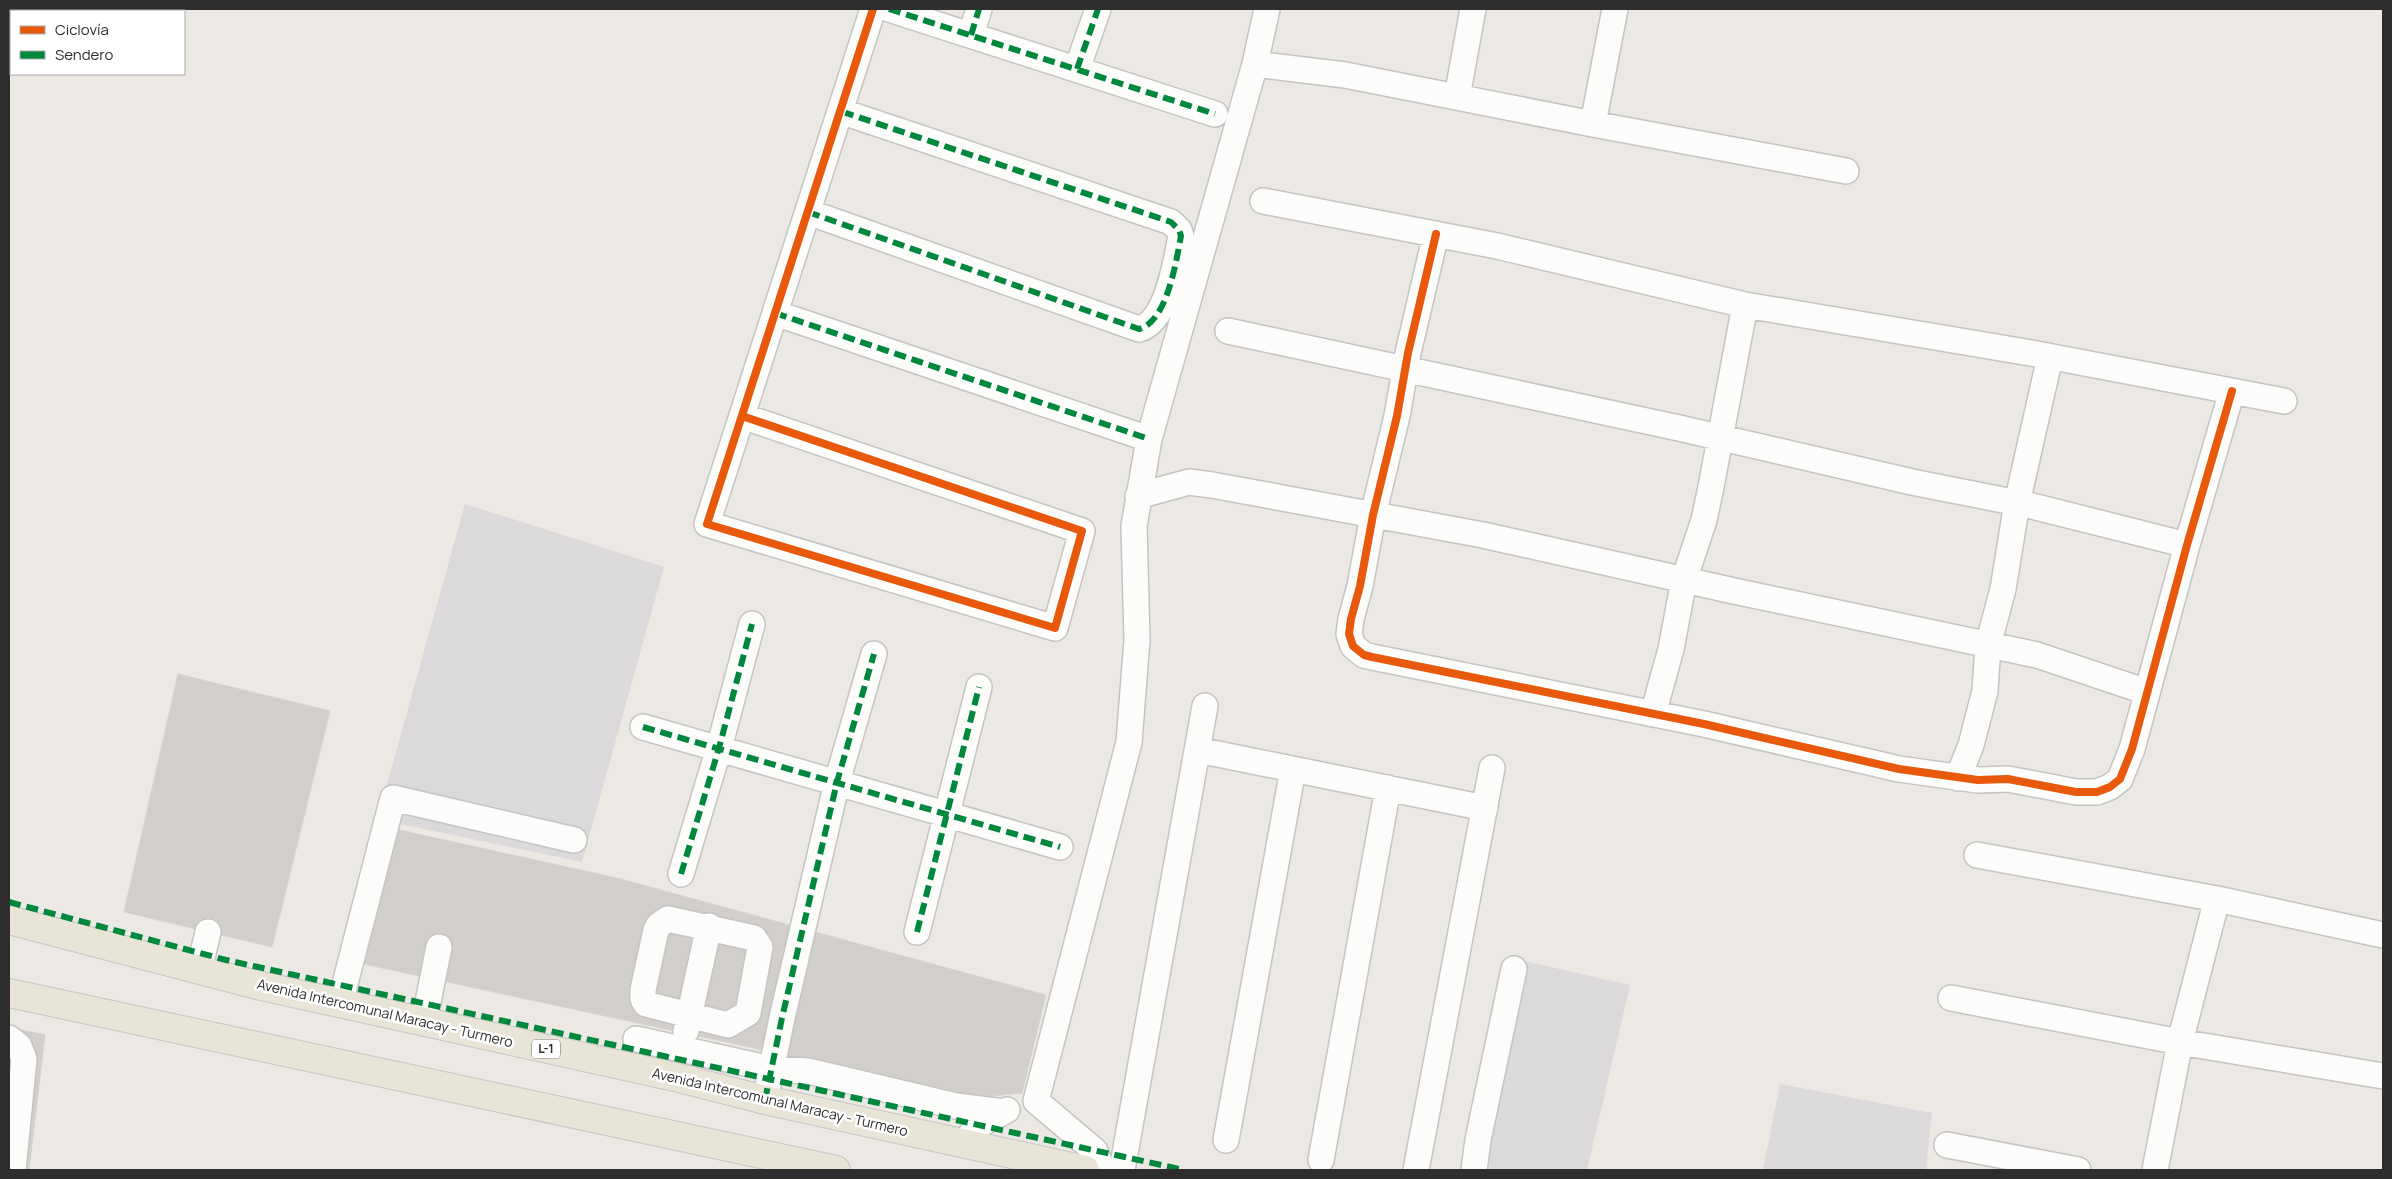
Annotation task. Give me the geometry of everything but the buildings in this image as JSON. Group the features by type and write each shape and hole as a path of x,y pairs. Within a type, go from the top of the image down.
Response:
{"main road":[{"name":"Avenida Intercomunal Maracay - Turmero","path":"9,920 199,970 340,1003 675,1077 765,1100 1085,1170"},
{"path":"9,993 836,1170"}],"street":[{"path":"742,416 1082,531 1055,628 707,524 873,9"},
{"path":"889,9 1215,114"},
{"path":"971,35 979,9"},
{"path":"1077,70 1098,9"},
{"path":"1036,1101 1129,742 1137,640 1134,526 1149,439 1255,64 1267,9"},
{"path":"1456,97 1473,9"},
{"path":"1593,124 1615,9"},
{"path":"1255,64 1345,75 1593,124 1846,170"},
{"path":"808,212 1139,329 1155,320 1164,302 1181,236 1179,230 1171,222 840,111"},
{"path":"1263,201 1498,246 1745,305 2050,357 2284,402"},
{"path":"1436,234 1405,369 1390,449 1373,515 1349,634 1350,640 1358,651 1372,657 1653,714 1899,769 1958,778 2023,781 2076,792 2097,792 2110,787 2120,779 2132,749 2186,545 2232,391"},
{"path":"1653,714 1671,649 1684,580 1704,520 1719,437 1736,365 1745,305"},
{"path":"775,313 1149,439"},
{"path":"1228,331 1719,437 1912,482 2017,503 2186,545"},
{"path":"1958,778 1971,745 1985,692 1988,645 2003,589 2017,503 2050,357"},
{"path":"1138,496 1189,482 1483,535 2037,655 2147,692"},
{"path":"681,874 719,748 752,624"},
{"path":"765,1100 782,1018 837,782 874,654"},
{"path":"918,932 979,687"},
{"path":"1122,1170 1205,706"},
{"path":"643,727 1060,847"},
{"path":"1198,750 1485,808"},
{"path":"1416,1170 1492,768"},
{"path":"1226,1140 1294,769"},
{"path":"1321,1160 1388,788"},
{"path":"340,1003 393,798 574,840"},
{"path":"1977,855 2217,899 2383,935"},
{"path":"2155,1170 2180,1042 2217,899"},
{"path":"668,919 709,926 754,938 760,947 748,1013 741,1019 728,1025 646,1004 643,999 643,990 659,925 668,919"},
{"path":"675,1077 709,926"},
{"path":"199,970 208,932"},
{"path":"424,1022 439,947"},
{"path":"1474,1170 1478,1140 1514,969"},
{"path":"1951,998 2180,1042 2383,1076"},
{"path":"9,1038 19,1046 24,1059 13,1170"},
{"path":"636,1040 682,1048 772,1069 808,1071 956,1106 1004,1112"},
{"path":"962,1144 979,1125 1004,1112 1036,1101"},
{"path":"1036,1101 1095,1151 1102,1170"},
{"path":"1947,1145 2078,1170"}],"shaded area":[{"path":"465,504 664,567 582,862 395,823 338,960"},
{"path":"1511,958 1630,985 1587,1170 1468,1170"},
{"path":"1780,1084 1932,1113 1926,1170 1763,1170"}],"marked path":[{"path":"889,9 1215,114"},
{"path":"971,35 979,9"},
{"path":"1077,69 1098,9"},
{"path":"808,212 1139,329 1149,324 1157,315 1169,290 1181,236 1179,230 1171,222 840,111"},
{"path":"775,313 1149,439"},
{"path":"681,874 719,748 752,624"},
{"path":"765,1100 782,1018 837,782 874,654"},
{"path":"917,932 979,687"},
{"path":"643,727 1060,847"},
{"path":"9,902 226,960 1184,1170"}],"cycle path":[{"path":"742,416 1082,531 1055,628 707,524 873,9"},
{"path":"1436,234 1408,353 1397,416 1373,515 1360,586 1351,619 1349,634 1353,646 1364,655 1372,657 1704,724 1899,769 1978,780 2008,779 2076,792 2097,792 2110,787 2120,779 2132,749 2187,545 2232,391"}]}
